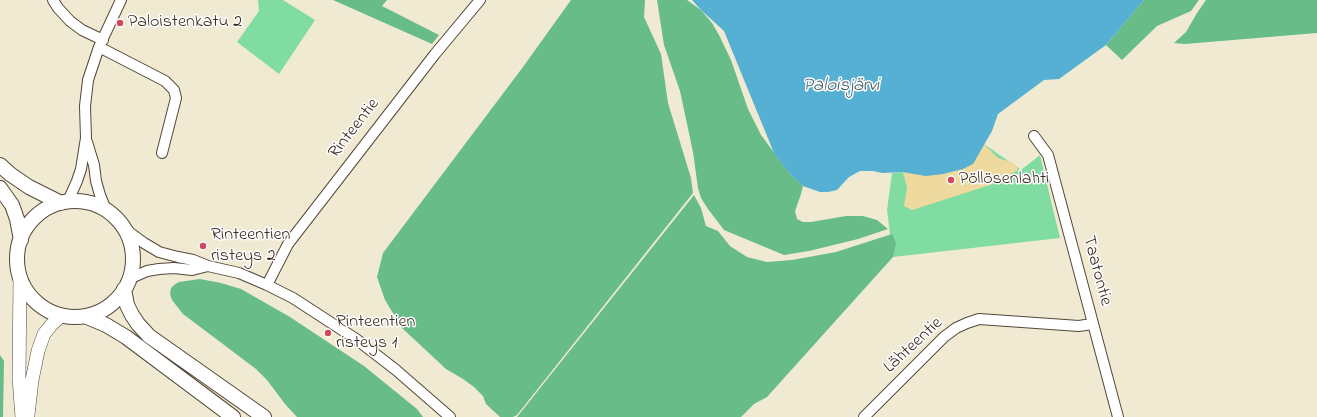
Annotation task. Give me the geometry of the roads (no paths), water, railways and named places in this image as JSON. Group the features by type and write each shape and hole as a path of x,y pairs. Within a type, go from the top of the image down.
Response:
{"main road":[{"path":"0,165 29,187 64,202"},
{"path":"0,188 12,205 17,219 21,240"},
{"path":"82,201 106,210 118,220 125,229 133,251 133,266 127,284 117,299 107,307 87,316 61,316 49,311 28,292 20,277 17,257 21,240 38,215 48,208 64,202 82,201"},
{"path":"127,284 127,305 138,324 149,336 264,417"},
{"path":"87,316 126,337 233,417"}],"street":[{"path":"53,0 70,21 82,30 101,44 165,81 174,90 176,98 162,153"},
{"path":"64,202 79,175 86,138 86,90 90,74 120,0"},
{"name":"Rinteentie","path":"267,285 288,244 435,54 480,0"},
{"name":"Taatontie","path":"1034,136 1048,156 1118,417"},
{"path":"86,138 94,165 96,181 106,210"},
{"path":"125,229 159,252 239,273 267,285 314,310 356,339 396,370 450,417"},
{"path":"127,284 147,272 159,269 174,268 192,270 208,266"},
{"path":"20,277 19,378 22,417"},
{"path":"27,417 38,351 44,334 61,316"},
{"name":"Lähteentie","path":"864,417 944,337 956,328 967,323 979,320 1079,326 1092,324"}],"water":[{"name":"Paloisjärvi","path":"692,0 1144,0 1106,45 1059,79 1044,80 998,114 992,131 973,164 963,169 926,176 903,172 882,173 860,171 849,177 837,190 820,192 803,186 790,174 774,153 724,31"}],"place":[{"name":"Paloistenkatu 2","path":"120,23"},
{"name":"Pöllösenlahti","path":"951,180"},
{"name":"Rinteentien risteys 2","path":"203,246"},
{"name":"Rinteentien risteys 1","path":"328,333"}]}
